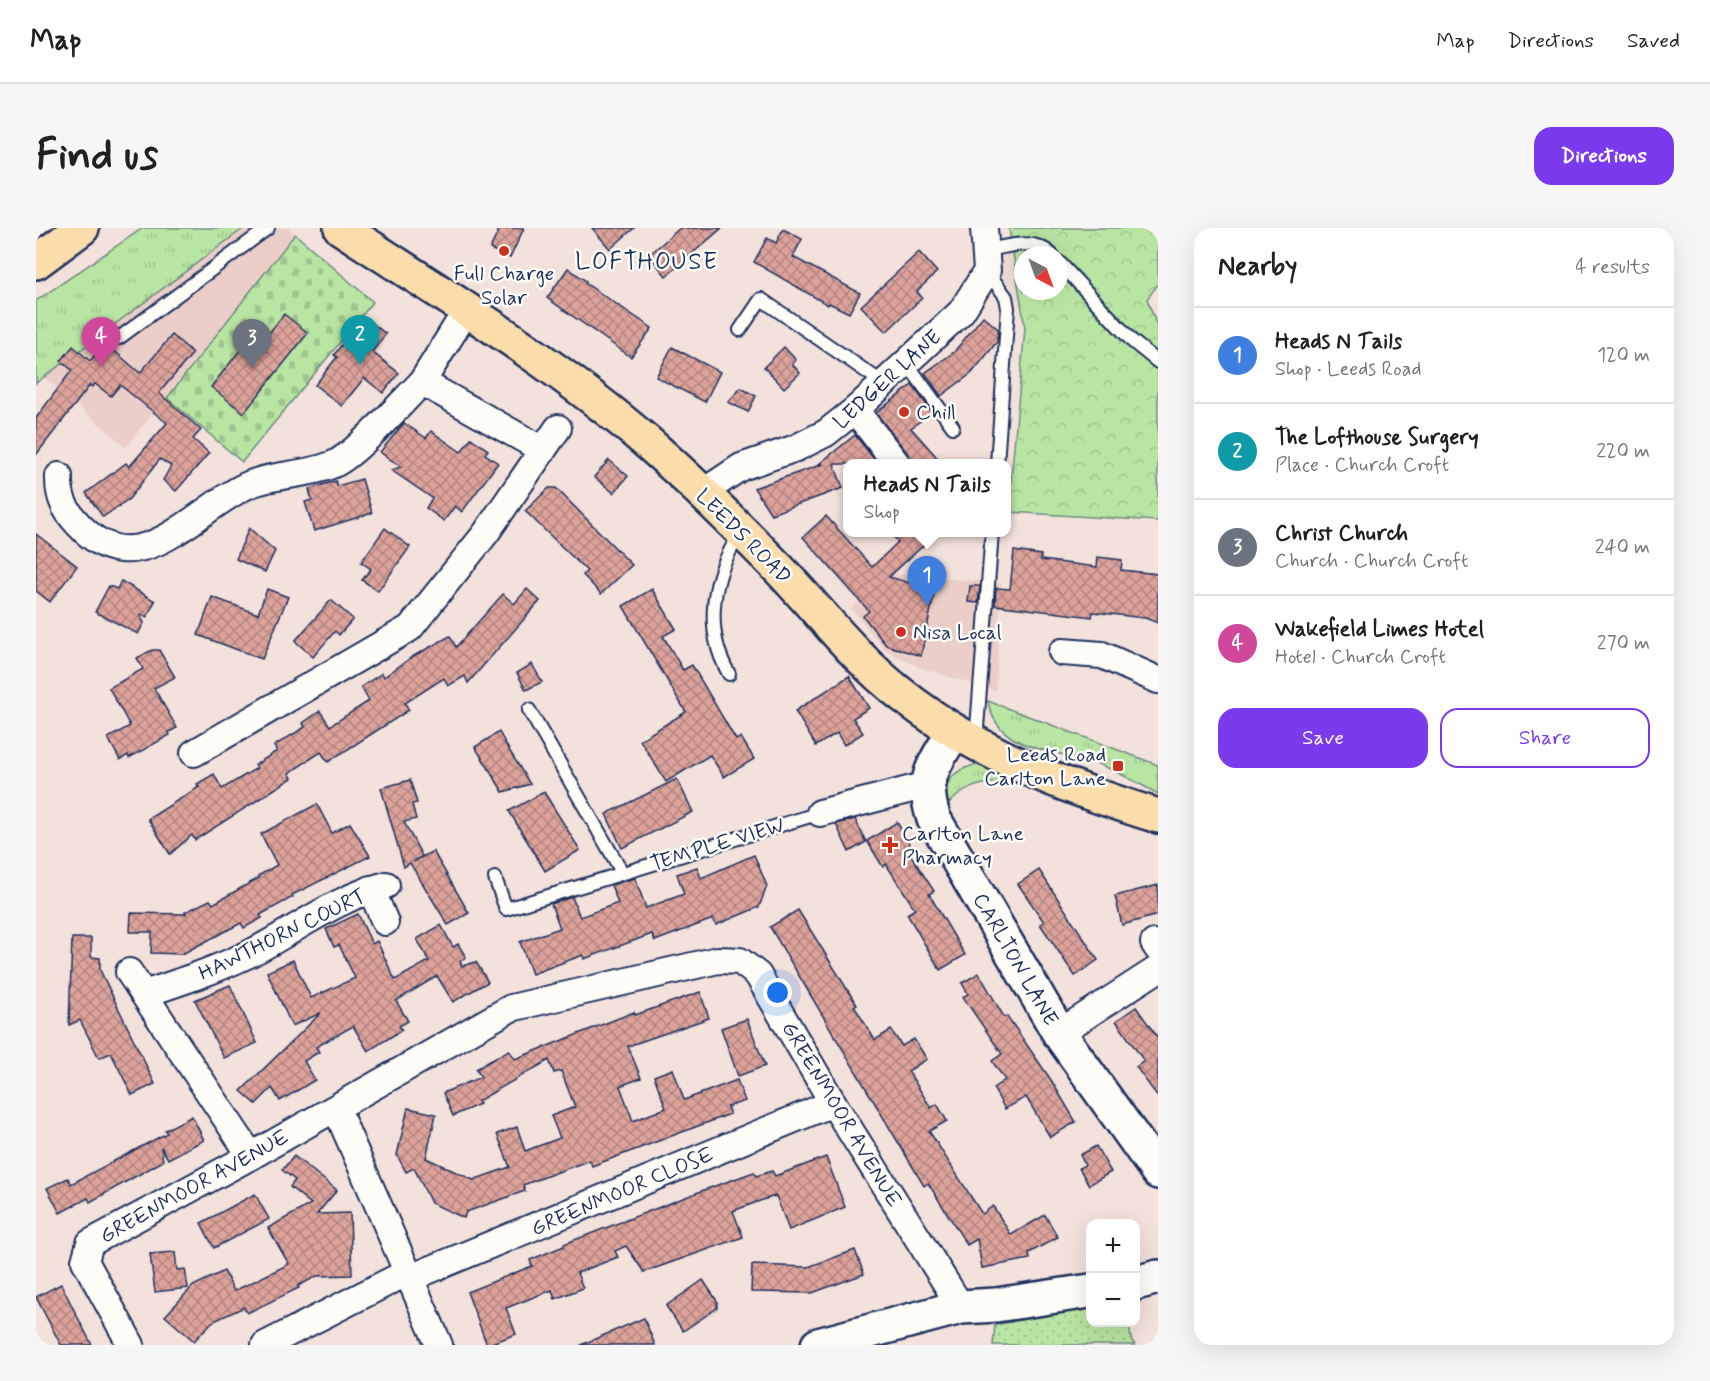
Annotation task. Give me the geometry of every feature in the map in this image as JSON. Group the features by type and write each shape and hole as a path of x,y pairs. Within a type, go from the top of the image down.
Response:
{"main road":[{"path":"36,262 82,228"},
{"name":"LEEDS ROAD","path":"341,228 566,378 646,442 702,493 780,570 862,662 901,695 965,736 1068,786 1158,816"}],"street":[{"name":"LEDGER LANE","path":"702,493 741,467 796,448 826,433 855,410 961,312 985,250"},
{"path":"59,476 58,494 71,516 94,540 118,550 143,548 169,538 217,503 249,484 337,463 422,382 466,311"},
{"path":"422,382 543,450"},
{"path":"855,410 893,459"},
{"path":"194,753 217,727 410,628 486,532 558,428"},
{"path":"1062,652 1102,655 1158,680"},
{"path":"927,785 934,765 965,736"},
{"name":"TEMPLE VIEW","path":"820,813 927,785"},
{"name":"CARLTON LANE","path":"927,785 934,819 1059,1033 1158,1172"},
{"name":"HAWTHORN COURT","path":"144,994 200,975 251,952 336,904 378,887 385,922"},
{"name":"GREENMOOR AVENUE","path":"131,1345 85,1261 90,1243 251,1156 511,1008 657,972 729,959 740,961 758,975 833,1103 961,1307"},
{"path":"1059,1033 1158,969"},
{"path":"129,972 251,1156"},
{"name":"GREENMOOR CLOSE","path":"266,1345 409,1275 833,1103"},
{"path":"336,1108 439,1345"},
{"path":"1140,1282 1158,1277"},
{"path":"818,1345 961,1307 996,1305 1086,1292"}],"lane":[{"path":"119,338 268,228"},
{"path":"997,459 1008,308 1006,297 985,250 1018,244 1039,246"},
{"path":"1068,272 1132,341 1158,362"},
{"path":"740,330 761,299 883,382"},
{"path":"906,362 953,428"},
{"path":"729,674 721,659 714,622 716,584 726,554 741,532"},
{"path":"965,736 991,537"},
{"path":"529,710 622,872"},
{"name":"TEMPLE VIEW","path":"495,878 506,909 820,813"}],"shaded area":[{"path":"244,228 289,228 295,234 126,447 44,377"},
{"path":"892,574 1001,583 996,691 920,668 884,649 851,608"}],"green space":[{"path":"143,228 244,228 36,383 36,301"},
{"path":"1009,228 1158,228 1158,284 1147,299 1158,329 1158,521 1011,512 1011,480 1025,328 1021,300 1068,300 1068,246 1014,246 1014,259"},
{"path":"295,234 373,302 242,462 167,398"},
{"path":"988,701 1158,765 1158,794 1096,763 1047,751 1016,740 1003,731 994,718"},
{"path":"975,765 984,766 1007,778 1005,782 972,787 958,795 945,807 946,791 950,779 959,771"},
{"path":"1086,1308 1086,1327 1130,1327 1131,1339 1135,1345 993,1345 995,1325"}],"building":[{"name":"Full Charge Solar","path":"500,228 524,228 510,258 490,249"},
{"path":"592,228 634,228 610,249"},
{"path":"680,228 722,228 666,276 649,255"},
{"path":"783,229 802,239 793,257 860,293 849,313 829,303 828,305 754,262 767,238 776,243"},
{"path":"919,252 937,272 917,291 922,298 886,332 861,306"},
{"path":"568,268 586,281 585,283 652,328 631,357 547,298"},
{"path":"284,314 308,333 244,413 211,387 245,344 254,352"},
{"path":"983,316 998,329 997,342 972,373 941,396 925,373 954,352"},
{"path":"372,323 386,334 372,352 399,373 383,393 364,378 342,406 315,385 337,357 334,355 349,335 358,342"},
{"path":"172,335 193,353 159,393 201,430 193,439 209,453 176,491 163,480 171,466 160,459 129,499 103,517 86,493 126,463 129,467 167,423 120,385 111,396 95,384 92,387 90,385 36,455 36,418 72,370 61,361 73,346 90,361 105,343 140,373"},
{"path":"672,347 720,372 705,402 656,377"},
{"path":"784,347 796,360 792,364 800,373 784,388 764,367"},
{"name":"Chill","path":"912,385 932,412 911,428 939,459 910,459 876,413"},
{"path":"741,388 756,396 748,412 728,402"},
{"path":"404,423 426,438 431,431 461,452 471,438 488,450 485,454 498,463 462,512 455,506 444,521 426,508 432,498 391,470 401,467 380,452"},
{"path":"855,435 874,459 843,459 843,464 834,464 843,488 771,514 754,488 823,464 819,464"},
{"path":"609,460 628,476 614,493 594,477"},
{"path":"362,479 372,513 314,531 305,502 312,500 309,489 336,481 337,486"},
{"path":"549,488 556,488 632,565 601,594 583,575 587,571 525,511"},
{"path":"826,516 872,567 898,542 894,537 933,537 889,577 935,590 921,656 886,645 863,616 869,611 803,537"},
{"path":"249,528 275,551 265,572 236,559"},
{"path":"385,528 410,547 378,591 362,580 371,569 361,562"},
{"path":"36,534 77,566 50,602 36,591"},
{"path":"1014,551 1041,555 1041,560 1097,567 1098,557 1122,560 1121,570 1158,574 1158,623 1145,618 1093,612 1092,617 995,605 996,588 1010,589"},
{"path":"121,581 155,601 147,617 140,614 144,623 138,634 95,612 109,586 117,589"},
{"path":"970,586 980,586 978,603 968,602"},
{"path":"267,589 288,597 262,659 198,635 212,597 258,614"},
{"path":"527,589 540,601 468,683 465,676 448,686 444,678 405,703 409,710 328,762 321,752 289,773 292,778 195,840 192,835 170,854 148,819 199,787 197,784 214,774 222,789 257,768 255,765 277,751 274,746 305,727 303,723 320,711 330,726 369,701 361,687 382,673 384,677 412,657 450,636 456,647 503,594 514,604"},
{"path":"652,589 676,629 663,636 683,670 692,665 736,740 741,737 754,759 724,777 710,755 666,782 640,740 686,712 623,606"},
{"path":"331,600 353,619 339,635 335,631 313,657 295,641"},
{"path":"152,650 159,650 175,677 154,688 177,728 169,732 170,735 129,758 128,755 120,760 108,738 130,726 109,688 143,669 137,658"},
{"path":"532,664 542,682 526,690 517,673"},
{"path":"849,676 869,708 853,718 863,733 844,745 837,733 816,746 795,711"},
{"path":"499,732 530,784 503,792 475,747"},
{"path":"677,779 693,812 622,848 606,814"},
{"path":"410,780 417,803 412,804 416,819 404,822 422,856 413,862 433,851 469,913 448,925 410,863 404,867 381,788"},
{"path":"544,792 580,850 545,871 509,811"},
{"path":"317,804 332,833 350,823 370,856 292,895 293,897 260,915 262,918 244,928 241,923 182,954 151,953 152,932 130,932 131,913 186,914 185,912 210,900 213,904 259,878 258,876 277,865 261,834"},
{"path":"855,819 866,842 849,852 836,824"},
{"path":"897,822 912,848 908,851 934,891 929,894 965,955 940,970 907,914 915,909 886,864 883,867 867,841"},
{"path":"754,855 767,886 759,907 716,925 713,919 655,941 652,934 584,959 583,955 532,974 520,942 560,928 551,904 572,897 580,917 618,903 611,885 635,878 646,908 684,894 677,874 697,867 701,878"},
{"path":"1039,870 1098,960 1075,976 1040,924 1044,922 1018,884"},
{"path":"1158,885 1158,915 1122,925 1115,896"},
{"path":"798,910 857,1005 854,1006 875,1040 891,1030 902,1046 914,1039 927,1059 908,1071 931,1108 937,1104 947,1121 929,1131 982,1214 993,1206 1011,1235 1045,1215 1058,1237 1029,1253 1030,1259 982,1268 977,1239 967,1245 928,1183 924,1186 770,927"},
{"path":"358,914 372,944 377,941 395,980 429,961 417,939 441,925 453,947 458,944 466,957 460,961 462,966 476,962 488,982 453,1002 437,976 396,1001 408,1021 399,1026 402,1030 368,1051 353,1026 316,1047 319,1052 304,1061 315,1080 280,1101 272,1088 256,1104 241,1091 321,1013 292,1026 267,972 293,960 311,998 355,978 339,945 334,947 326,929"},
{"path":"72,938 91,938 91,957 100,958 100,970 155,1084 132,1095 111,1053 99,1058 80,1020 69,1025"},
{"path":"979,973 1004,1017 1007,1016 1051,1080 1076,1122 1050,1137 1026,1097 1005,1109 993,1088 1005,1080 992,1061 1002,1054 963,997 968,994 962,983"},
{"path":"230,985 257,1043 224,1058 195,1000"},
{"path":"700,992 709,1018 628,1046 641,1078 620,1086 633,1121 666,1108 654,1076 673,1069 684,1100 737,1080 745,1101 727,1107 730,1114 592,1166 590,1160 523,1185 525,1191 466,1212 464,1218 431,1203 414,1168 406,1172 397,1155 408,1108 436,1114 426,1158 473,1180 510,1167 497,1134 517,1127 525,1151 560,1138 551,1116 575,1107 561,1071 554,1073 549,1060 478,1101 480,1104 453,1116 443,1093 481,1077 476,1069 509,1050 515,1059 634,1012 635,1015"},
{"path":"1136,1007 1158,1038 1158,1097 1136,1067 1144,1061 1116,1021"},
{"path":"747,1019 765,1066 738,1076 721,1028"},
{"path":"192,1116 204,1140 168,1159 161,1147 163,1161 90,1202 88,1198 60,1213 47,1188 68,1178 71,1184 167,1133 165,1130"},
{"path":"1096,1146 1111,1172 1089,1185 1079,1168 1085,1165 1080,1155"},
{"path":"294,1156 337,1190 317,1214 350,1213 352,1275 317,1276 298,1286 299,1288 247,1313 244,1307 212,1322 194,1341 165,1316 193,1286 224,1271 234,1291 289,1264 268,1228 311,1204 290,1187 295,1180 282,1170"},
{"path":"826,1157 845,1207 789,1230 776,1196 765,1199 733,1211 743,1237 644,1272 626,1246 615,1251 618,1257 577,1273 583,1288 555,1299 552,1290 506,1308 516,1334 487,1345 467,1292 532,1266 530,1260 564,1246 564,1244 704,1190 754,1172 756,1176 772,1171 775,1176"},
{"path":"255,1194 269,1219 214,1248 201,1223"},
{"path":"855,1250 864,1274 812,1293 751,1292 752,1265 808,1267"},
{"path":"175,1252 177,1270 185,1269 188,1288 155,1292 150,1254"},
{"path":"703,1280 717,1301 717,1308 683,1331 666,1306"},
{"path":"61,1284 92,1345 61,1345 36,1297"},
{"path":"644,1318 655,1345 581,1345"}],"place":[{"name":"Full Charge Solar","path":"504,251"},
{"name":"The Lofthouse Surgery","path":"360,365"},
{"name":"Wakefield Limes Hotel","path":"101,367"},
{"name":"Christ Church","path":"252,369"},
{"name":"Chill","path":"904,412"},
{"name":"Heads N Tails","path":"927,606"},
{"name":"Nisa Local","path":"901,632"},
{"name":"Leeds Road Carlton Lane","path":"1118,766"},
{"name":"Carlton Lane Pharmacy","path":"890,845"}],"district":[{"name":"LOFTHOUSE","path":"647,261"}]}
